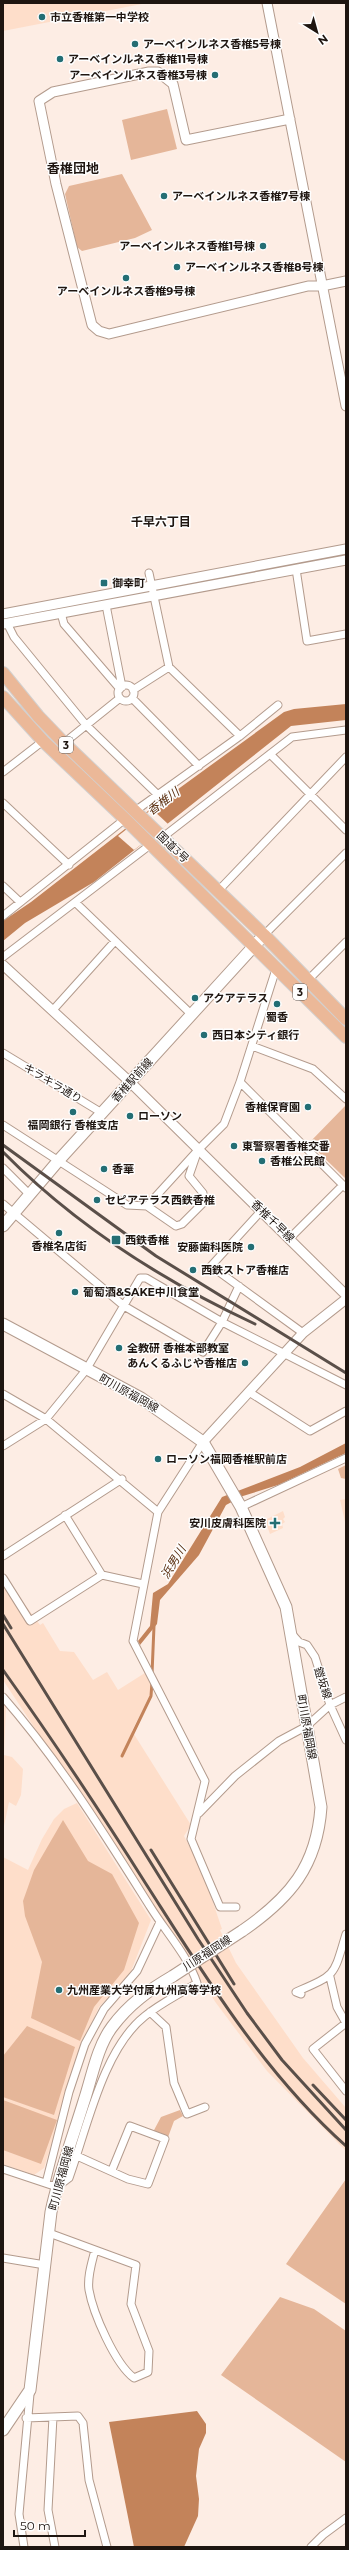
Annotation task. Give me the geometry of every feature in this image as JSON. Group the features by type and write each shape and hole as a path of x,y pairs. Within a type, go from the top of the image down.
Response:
{"highway":[{"name":"国道3号","path":"3,673 38,716 64,743 264,935 307,981 346,1019"},
{"name":"国道3号","path":"3,697 43,741 125,819 346,1037"}],"main road":[{"name":"香椎駅前線","path":"3,1226 59,1160 264,935"},
{"name":"町川原福岡線","path":"3,1324 86,1370 142,1398 203,1442 240,1505 286,1607 321,1807 320,1826 313,1854 302,1874 287,1895 269,1913 242,1931"},
{"name":"川原福岡線","path":"173,1976 242,1931"},
{"name":"町川原福岡線","path":"3,2430 30,2390 41,2311 49,2233 57,2187 99,2055 111,2028 142,1995 173,1976"}],"street":[{"path":"267,3 346,406"},
{"path":"290,119 186,140 173,84 158,72 149,72 53,92 39,101 56,184 92,325 99,331 108,334 308,286 322,286 346,281"},
{"path":"158,795 86,725 5,624 106,605 153,591 346,549"},
{"path":"3,614 346,560"},
{"path":"296,569 307,641 346,634"},
{"path":"149,574 169,667 240,736"},
{"path":"64,743 120,698 121,688 106,605"},
{"path":"61,613 64,624 121,688"},
{"path":"133,690 169,667"},
{"path":"121,688 129,686 133,690"},
{"path":"132,698 133,690"},
{"path":"120,698 126,701 132,698"},
{"path":"132,698 199,766"},
{"path":"135,811 240,736 278,705"},
{"path":"163,837 292,737 346,730"},
{"path":"3,772 43,741"},
{"path":"270,754 310,796 346,830"},
{"path":"218,891 346,757"},
{"path":"3,803 69,865"},
{"path":"3,916 125,819"},
{"path":"3,957 76,903 150,845"},
{"path":"264,935 346,853"},
{"path":"3,886 20,902"},
{"path":"76,903 192,1015"},
{"path":"53,1010 115,941"},
{"path":"307,981 346,942"},
{"name":"香椎千早線","path":"3,965 130,1082 198,1150 262,1210 346,1295"},
{"path":"146,1206 224,1124 240,1082 276,969"},
{"path":"252,1046 313,1069 346,1099"},
{"name":"キラキラ通り","path":"3,1052 102,1113"},
{"path":"240,1082 344,1186 290,1238"},
{"path":"4,1128 59,1160 127,1205 146,1206 176,1226 182,1224 203,1203 203,1193 190,1176 198,1150"},
{"path":"3,1168 30,1195"},
{"path":"3,1204 124,1306 203,1352 222,1322 238,1286"},
{"path":"262,1210 211,1266 303,1333"},
{"path":"3,1446 46,1419 86,1370 140,1278 146,1278 222,1322 285,1352 346,1385"},
{"path":"236,1907 220,1907 191,1839 199,1813 205,1781 133,1641 143,1584 158,1512 203,1442 303,1333 346,1299"},
{"path":"249,1392 310,1431 346,1411"},
{"path":"3,1394 46,1419 122,1479 158,1512"},
{"path":"240,1505 346,1458"},
{"path":"3,1556 122,1479"},
{"path":"65,1515 102,1575"},
{"path":"3,1578 30,1621 102,1575 143,1584"},
{"name":"鎧坂線","path":"291,1632 299,1642 307,1645 315,1657 330,1705 346,1740"},
{"path":"3,1697 30,1728 82,1798 194,1973 197,1983 150,2012 128,2033 116,2049 107,2068 69,2178 57,2187 3,2169"},
{"path":"199,1813 235,1776 257,1758 279,1741 307,1726 330,1705 346,1697"},
{"path":"46,2184 70,2092 85,2044 104,2009 137,1971 160,1922"},
{"path":"301,1994 296,1992 330,1977 337,1965 346,1934"},
{"path":"330,1977 337,2007 346,2023 313,2049 346,2091"},
{"path":"150,2012 166,2027 174,2083 188,2114 205,2106"},
{"path":"77,2156 112,2170 128,2179 148,2184 164,2139 130,2126 112,2170"},
{"path":"49,2233 136,2265 131,2304 149,2351 148,2372 134,2378 127,2373 108,2344 89,2290 90,2270 95,2250"},
{"path":"3,2258 45,2265"},
{"path":"24,2547 19,2514 26,2418 30,2390"},
{"path":"26,2418 78,2416 83,2423 89,2480 107,2547"},
{"path":"53,2417 48,2510 55,2547"},
{"path":"311,2547 322,2535 346,2518"}],"shaded area":[{"name":"市立香椎第一中学校","path":"3,3 147,3 3,31"},
{"path":"167,109 177,149 131,160 122,120"},
{"path":"122,174 152,230 135,238 82,251 77,247 65,194 69,186"},
{"path":"346,1105 346,1179 309,1143"},
{"path":"346,1465 346,1479 341,1478 338,1469"},
{"path":"346,1499 346,1526 340,1500"},
{"name":"安川皮膚科医院","path":"283,1511 285,1517 283,1519 285,1522 282,1524 283,1528 270,1534 265,1520"},
{"path":"3,1575 40,1625 43,1623 60,1651 74,1652 93,1680 107,1672 118,1690 148,1671 155,1684 132,1731 191,1825 184,1836 202,1870 222,1929 220,1930 236,1963 303,2058 346,2108 346,2151 267,2071 216,2003 3,1680"},
{"path":"3,1703 6,1706 4,1755 12,1757 23,1769 21,1795 16,1806 9,1802 3,1831"},
{"name":"九州産業大学付属九州高等学校","path":"77,1803 151,1920 130,1974 99,2007 84,2040 44,2168 34,2175 3,2164 3,1857 28,1870 42,1839 54,1819 64,1809"},
{"path":"63,1820 88,1861 112,1874 139,1923 124,1970 94,2007 80,2041 31,2018 42,1962 25,1916 23,1901 34,1870"},
{"path":"27,2026 75,2047 54,2115 3,2097 3,2056"},
{"path":"3,2100 57,2120 41,2164 3,2150"},
{"path":"180,2110 183,2116 174,2121 167,2140 153,2132 161,2117"},
{"path":"346,2179 346,2304 286,2264"},
{"path":"280,2297 314,2309 346,2331 346,2462 221,2375"}],"water":[{"name":"香椎川","path":"346,704 346,720 291,726 94,882 25,923 3,941 3,921 31,902 148,811 284,712 294,709"},
{"path":"346,1443 346,1453 278,1485 243,1496 226,1505 199,1555 160,1600 157,1624 140,1645 138,1641 150,1626 153,1593 168,1584 222,1497 300,1467"},
{"path":"197,2411 206,2424 206,2433 199,2449 196,2476 199,2499 198,2516 184,2547 134,2547 109,2422"}],"pier":[{"path":"152,809 168,824 134,850 118,836"}],"waterway":[{"name":"浜男川","path":"152,1674 154,1626"},
{"path":"122,1756 151,1696 152,1682"}],"railway":[{"path":"3,1145 156,1256 346,1373"},
{"path":"3,1152 60,1204 121,1249 186,1289 255,1324"},
{"path":"3,1615 11,1628"},
{"path":"3,1624 198,1939 247,2013 282,2060 346,2130"},
{"path":"3,1670 76,1776 190,1953 237,2022 288,2087 346,2146"},
{"path":"151,1850 234,1984"},
{"path":"313,2085 346,2120"}],"place":[{"name":"市立香椎第一中学校","path":"42,17"},
{"name":"アーベインルネス香椎5号棟","path":"135,44"},
{"name":"アーベインルネス香椎11号棟","path":"60,59"},
{"name":"アーベインルネス香椎3号棟","path":"215,75"},
{"name":"アーベインルネス香椎7号棟","path":"164,196"},
{"name":"アーベインルネス香椎1号棟","path":"263,246"},
{"name":"アーベインルネス香椎8号棟","path":"177,267"},
{"name":"アーベインルネス香椎9号棟","path":"126,278"},
{"name":"御幸町","path":"104,583"},
{"name":"アクアテラス","path":"195,998"},
{"name":"蜀香","path":"277,1004"},
{"name":"西日本シティ銀行","path":"204,1035"},
{"name":"香椎保育園","path":"308,1107"},
{"name":"福岡銀行 香椎支店","path":"73,1112"},
{"name":"ローソン","path":"130,1116"},
{"name":"東警察署香椎交番","path":"234,1146"},
{"name":"香椎公民館","path":"262,1161"},
{"name":"香華","path":"104,1169"},
{"name":"セピアテラス西鉄香椎","path":"97,1200"},
{"name":"香椎名店街","path":"59,1233"},
{"name":"西鉄香椎","path":"116,1240"},
{"name":"安藤歯科医院","path":"251,1247"},
{"name":"西鉄ストア香椎店","path":"193,1270"},
{"name":"葡萄酒&SAKE中川食堂","path":"75,1292"},
{"name":"全教研 香椎本部教室","path":"119,1348"},
{"name":"あんくるふじや香椎店","path":"245,1363"},
{"name":"ローソン福岡香椎駅前店","path":"158,1459"},
{"name":"安川皮膚科医院","path":"275,1523"},
{"name":"九州産業大学付属九州高等学校","path":"59,1990"}],"district":[{"name":"香椎団地","path":"73,168"},
{"name":"千早六丁目","path":"161,521"}]}
